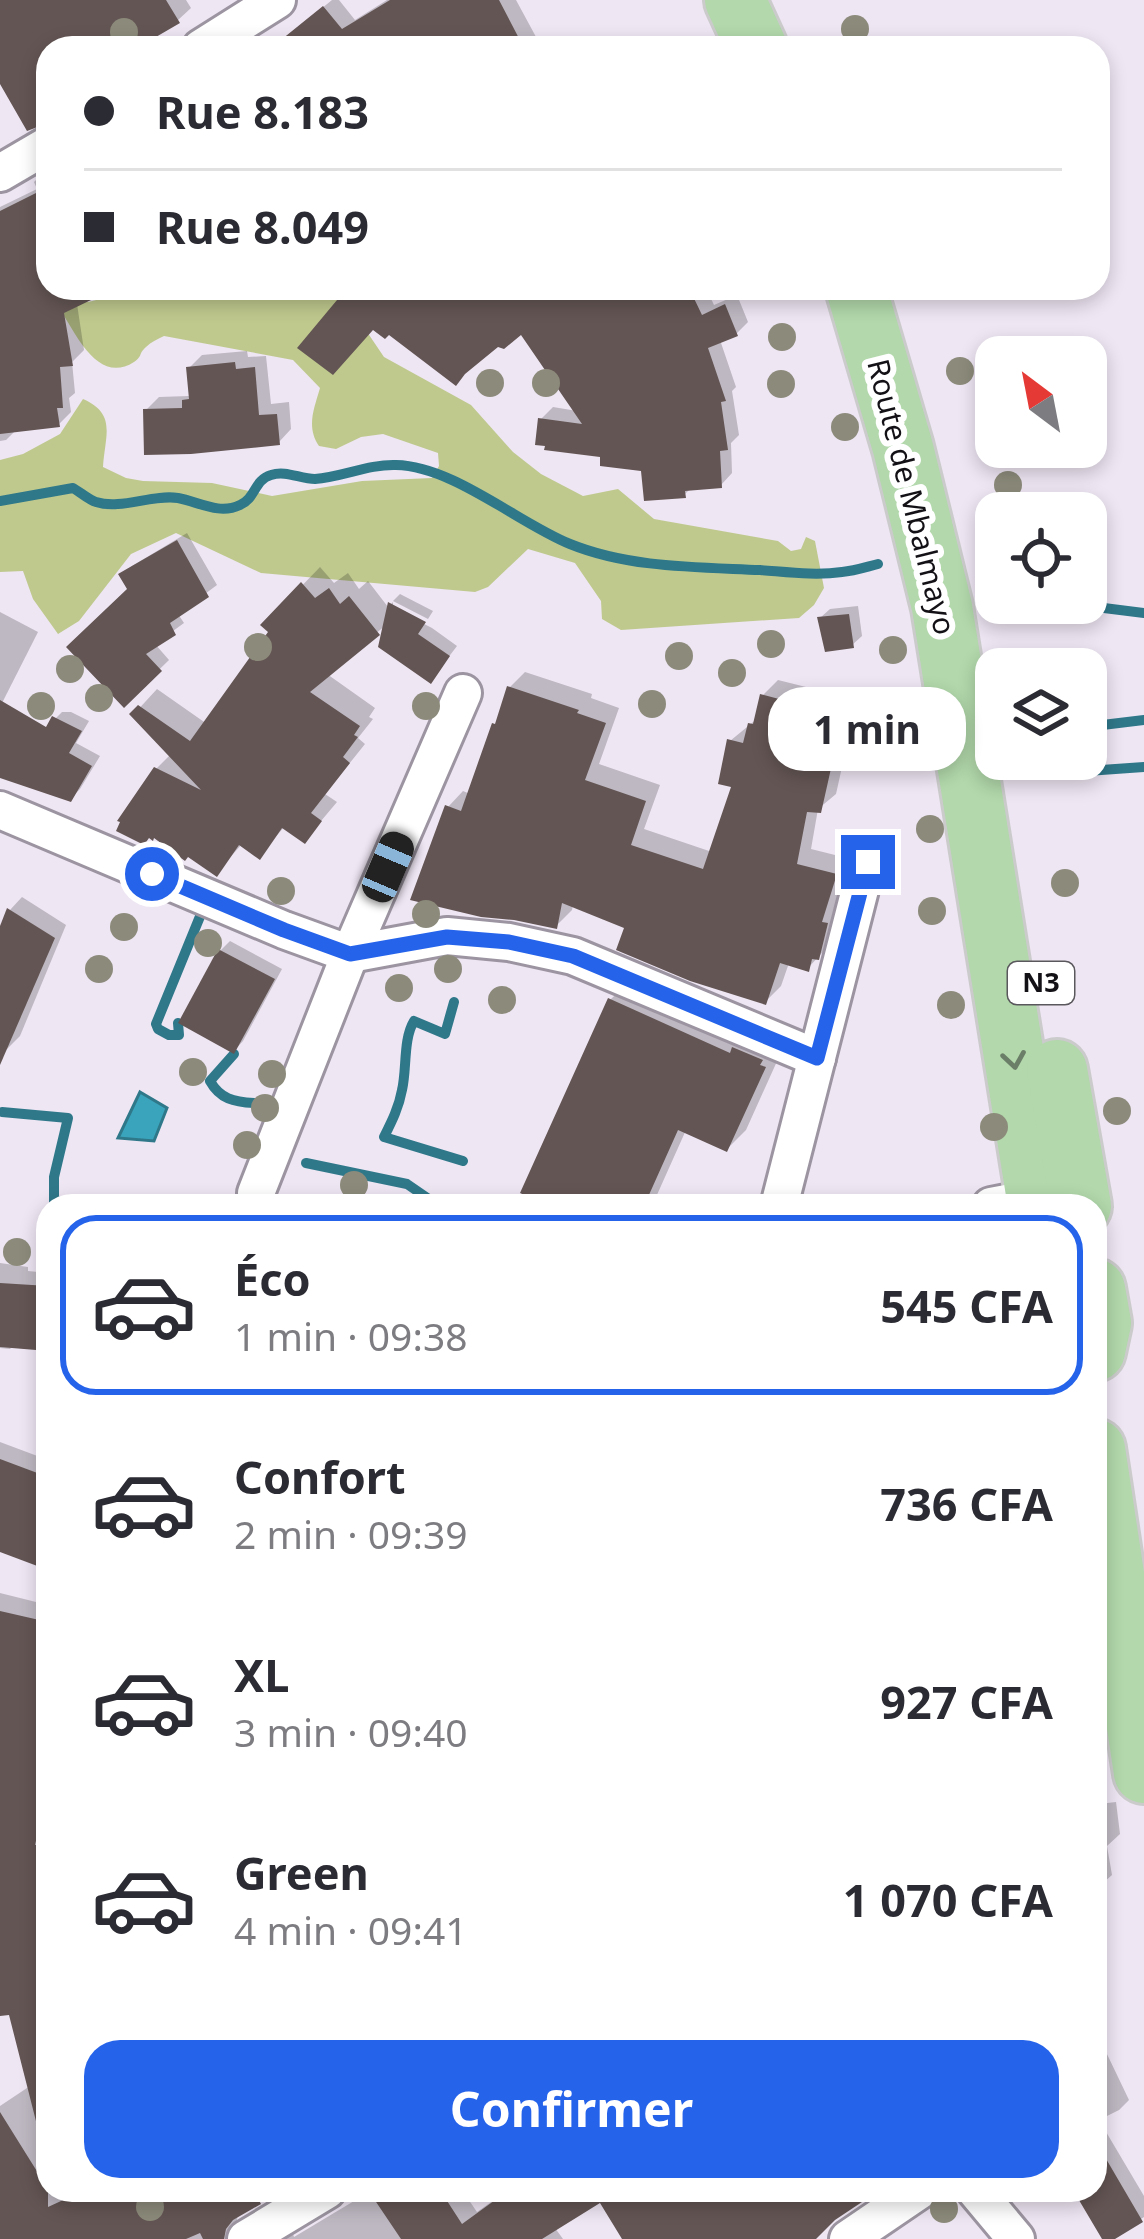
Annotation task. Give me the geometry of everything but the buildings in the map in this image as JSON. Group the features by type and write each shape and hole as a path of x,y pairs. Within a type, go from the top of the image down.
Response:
{"highway":[{"path":"735,0 752,36"},
{"path":"776,0 792,36"},
{"name":"Route de Mbalmayo","path":"860,300 942,607 1035,1194"},
{"path":"896,300 934,431 976,596 984,648"},
{"name":"N3","path":"1004,780 1036,1194"},
{"path":"1107,1527 1142,1755"}],"street":[{"path":"220,36 277,0"},
{"path":"0,172 36,152"},
{"path":"256,1193 350,954 463,693"},
{"path":"0,810 350,954 447,937 573,956 817,1058"},
{"path":"782,1194 868,862"},
{"path":"245,2239 307,2202"},
{"path":"848,2239 902,2202"},
{"path":"985,2202 1016,2239"}],"green space":[{"path":"64,300 339,300 384,357 471,405 513,452 541,474 583,496 618,489 654,519 778,541 791,551 801,549 806,537 815,541 824,588 799,618 621,630 602,619 601,601 575,563 528,549 488,587 475,592 261,573 176,533 131,554 79,621 58,634 33,599 23,571 0,572 0,460 23,454 60,434 83,399 105,419 103,467 126,478 212,483 272,496 362,481 432,478 439,466 438,453 383,434 361,437 336,449 319,446 312,425 320,388 293,360 164,336 148,345 134,362 110,367 99,362 61,311"}],"water":[{"path":"140,1092 167,1108 154,1141 118,1138"}],"waterway":[{"path":"0,501 73,488 106,504 168,497 224,509 245,502 271,475 315,479 396,465 440,475 550,535 616,558 811,574 878,564"},
{"path":"1107,608 1144,613"},
{"path":"1107,724 1144,720"},
{"path":"1107,770 1144,767"},
{"path":"178,1023 179,1035 169,1035 156,1024 201,914"},
{"path":"454,1002 445,1034 414,1021 401,1096 384,1137 463,1161"},
{"path":"234,1054 210,1081 228,1098 254,1103"},
{"path":"2,1112 68,1118 54,1194"},
{"path":"306,1163 407,1184 422,1194"}],"route":[{"path":"152,874 350,954 447,937 509,942 573,956 817,1058 868,862"}]}
